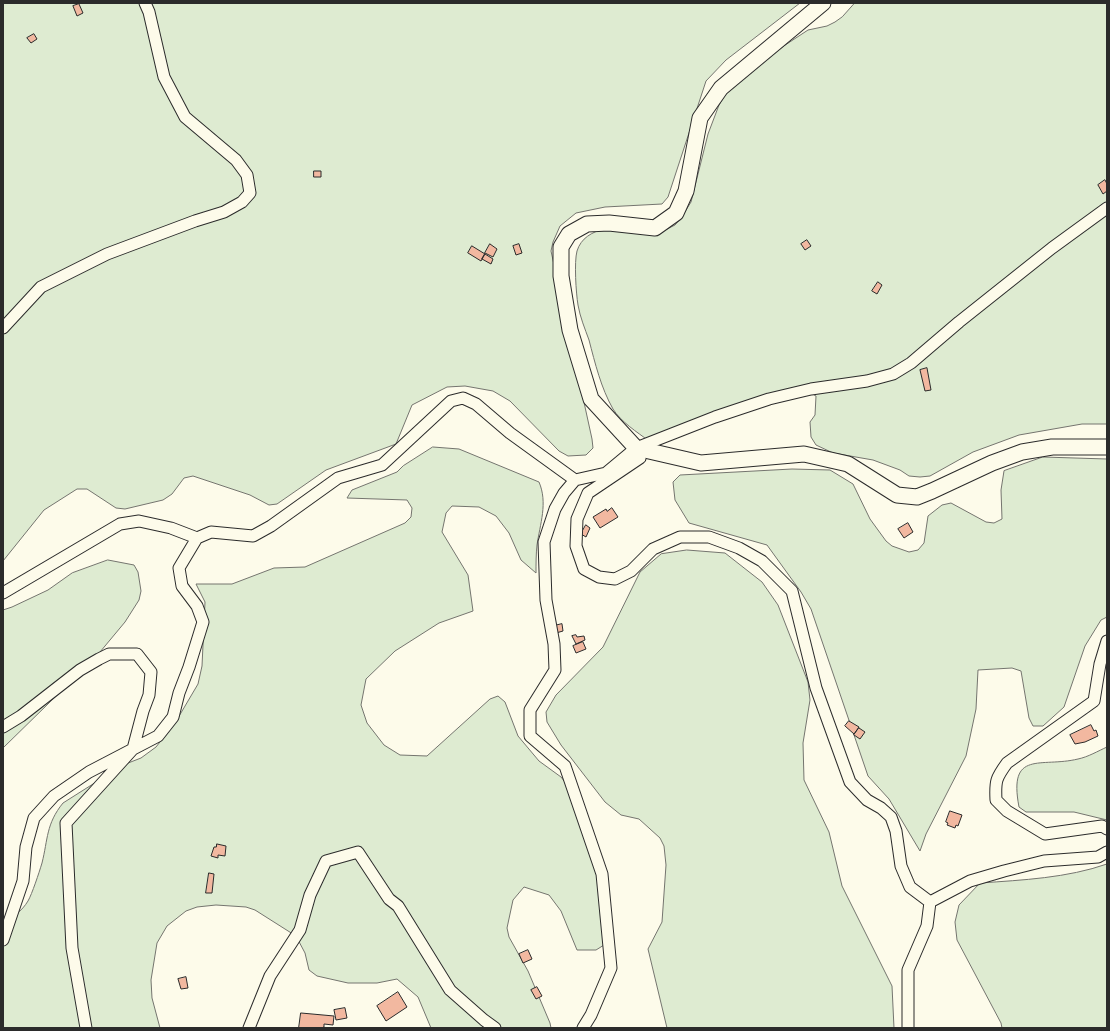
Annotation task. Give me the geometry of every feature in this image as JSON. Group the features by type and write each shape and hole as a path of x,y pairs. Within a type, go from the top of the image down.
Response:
{"street":[{"path":"3,328 41,287 107,254 195,221 224,212 242,202 250,194 247,174 236,160 185,117 164,77 146,3"},
{"path":"823,3 721,88 700,118 686,191 676,213 655,228 609,223 587,224 570,234 561,247 562,276 570,330 591,399 636,448 640,458 588,493 577,518 576,546 584,569 599,577 615,578 631,571 653,549 680,537 709,538 739,548 762,561 792,591 816,688 850,782 867,800 881,808 891,817 896,831 901,866 910,887 930,902"},
{"path":"583,1028 591,1015 611,968 602,874 565,766 530,736 530,710 555,670 554,644 546,600 544,542 555,510 564,493 575,480 606,473 636,448 715,417 769,399 810,389 867,381 893,374 910,364 959,322 1045,253 1107,208"},
{"path":"3,940 23,881 26,847 34,818 54,796 89,772 158,736 173,717 179,693 203,622 197,606 182,586 179,568 197,538 211,532 253,536 271,526 338,478 382,465 452,401 463,398 476,404 510,432 575,480"},
{"path":"636,448 701,463 804,454 848,464 897,495 917,497 992,462 1022,452 1052,447 1107,447"},
{"path":"3,593 120,524 139,521 171,528 197,538"},
{"path":"1107,641 1100,664 1094,701 1008,763 998,775 995,784 996,800 1008,811 1045,834 1102,826 1107,829"},
{"path":"3,727 21,716 80,670 109,654 137,654 151,672 150,695 133,749 66,823 72,948 86,1028"},
{"path":"249,1028 270,976 300,930 310,895 326,861 358,852 389,899 398,906 450,990 495,1028"},
{"path":"930,902 970,882 1004,871 1044,861 1098,857 1107,852"},
{"path":"908,1028 908,970 927,926 930,902"}],"green space":[{"path":"3,3 800,3 726,60 706,81 668,197 662,204 605,207 576,213 560,226 551,251 592,439 593,448 586,455 568,456 559,451 510,401 493,391 465,386 447,387 412,405 396,444 326,470 277,504 269,505 250,495 193,476 184,478 172,494 163,500 125,509 116,508 87,489 77,489 44,510 3,561"},
{"path":"855,3 1107,3 1107,424 1082,424 1019,435 973,452 930,476 920,477 909,476 900,470 873,460 833,453 816,445 811,437 810,422 815,415 816,396 807,391 649,441 616,414 613,409 602,384 579,309 575,270 577,251 581,242 595,232 604,229 667,229 675,225 691,202 708,134 719,105 729,88 764,59 808,30 827,26 835,22"},
{"path":"433,447 459,449 539,482 542,490 543,506 537,545 536,573 521,560 509,533 496,516 479,507 452,506 446,513 442,532 468,575 473,611 439,623 395,651 366,679 361,705 367,723 384,745 400,755 427,756 490,699 498,696 505,702 518,736 539,761 561,777 573,792 597,864 604,945 596,950 577,950 561,911 549,895 524,887 513,900 507,928 509,937 528,971 551,1028 431,1028 418,997 397,979 377,983 348,983 317,976 309,970 305,953 296,936 255,910 246,907 216,905 197,907 186,911 167,926 157,943 151,980 152,998 160,1028 3,1028 3,924 20,911 30,898 42,863 48,832 53,818 63,803 123,765 141,758 156,747 175,723 198,684 202,666 205,602 196,584 232,584 274,568 305,567 405,523 411,517 412,508 407,500 347,498 352,490 397,472 403,466"},
{"path":"1043,457 1107,459 1107,617 1101,620 1085,646 1064,707 1043,726 1033,726 1029,718 1021,671 1012,668 978,670 976,709 966,756 926,834 920,851 889,799 868,776 811,609 801,592 767,545 689,523 675,500 673,482 680,475 792,469 830,470 853,484 870,519 886,541 892,546 909,552 918,550 924,543 928,516 942,505 951,503 986,522 994,523 1002,519 1001,490 1004,471"},
{"path":"687,550 725,553 762,582 778,605 808,682 810,700 803,743 804,780 829,832 842,886 892,986 894,1028 667,1028 648,949 662,922 666,865 664,846 660,838 639,819 621,815 605,802 561,745 547,722 546,712 556,695 603,647 640,572 661,554"},
{"path":"108,560 134,565 138,572 141,591 139,600 125,622 95,658 3,748 3,610 48,590 72,573"},
{"path":"1107,747 1107,820 1074,812 1026,812 1019,807 1017,789 1018,776 1023,769 1030,765 1040,763 1082,758"},
{"path":"1107,864 1107,1028 1002,1028 1001,1023 957,940 955,922 959,905 980,883 1061,875 1092,869"}],"building":[{"path":"79,4 83,13 77,16 73,6"},
{"path":"34,34 37,39 31,43 27,38"},
{"path":"314,171 321,171 321,177 314,177"},
{"path":"1105,180 1107,184 1107,191 1103,194 1098,185"},
{"path":"807,240 811,246 805,250 801,244"},
{"path":"490,244 497,249 493,257 485,253"},
{"path":"519,244 522,253 516,255 513,246"},
{"path":"472,246 485,254 481,261 468,253"},
{"path":"485,254 493,259 491,264 482,259"},
{"path":"878,282 882,285 877,294 872,291"},
{"path":"927,368 931,390 925,391 920,370"},
{"path":"612,508 618,517 600,528 593,517 606,509 607,511"},
{"path":"908,523 913,532 904,538 898,529"},
{"path":"586,525 590,528 586,537 581,534"},
{"path":"562,624 563,631 556,633 554,626"},
{"path":"576,635 577,637 584,636 585,640 576,644 572,636"},
{"path":"583,642 586,649 576,653 573,646"},
{"path":"849,721 859,727 854,734 845,726"},
{"path":"1091,725 1094,731 1096,730 1098,736 1085,742 1075,744 1070,735"},
{"path":"859,728 865,732 860,739 854,735"},
{"path":"950,811 962,815 958,826 956,825 955,828 947,825 948,823 946,822"},
{"path":"217,844 226,846 225,856 218,855 218,858 211,856 214,847 216,847"},
{"path":"209,873 214,874 212,893 206,893"},
{"path":"528,950 532,959 523,963 519,954"},
{"path":"186,977 188,988 181,989 178,979"},
{"path":"537,987 542,996 536,999 531,990"},
{"path":"398,992 407,1007 386,1021 377,1006"},
{"path":"345,1008 347,1018 336,1020 334,1010"},
{"path":"301,1013 334,1016 333,1025 324,1024 324,1027 321,1028 299,1028"}]}
